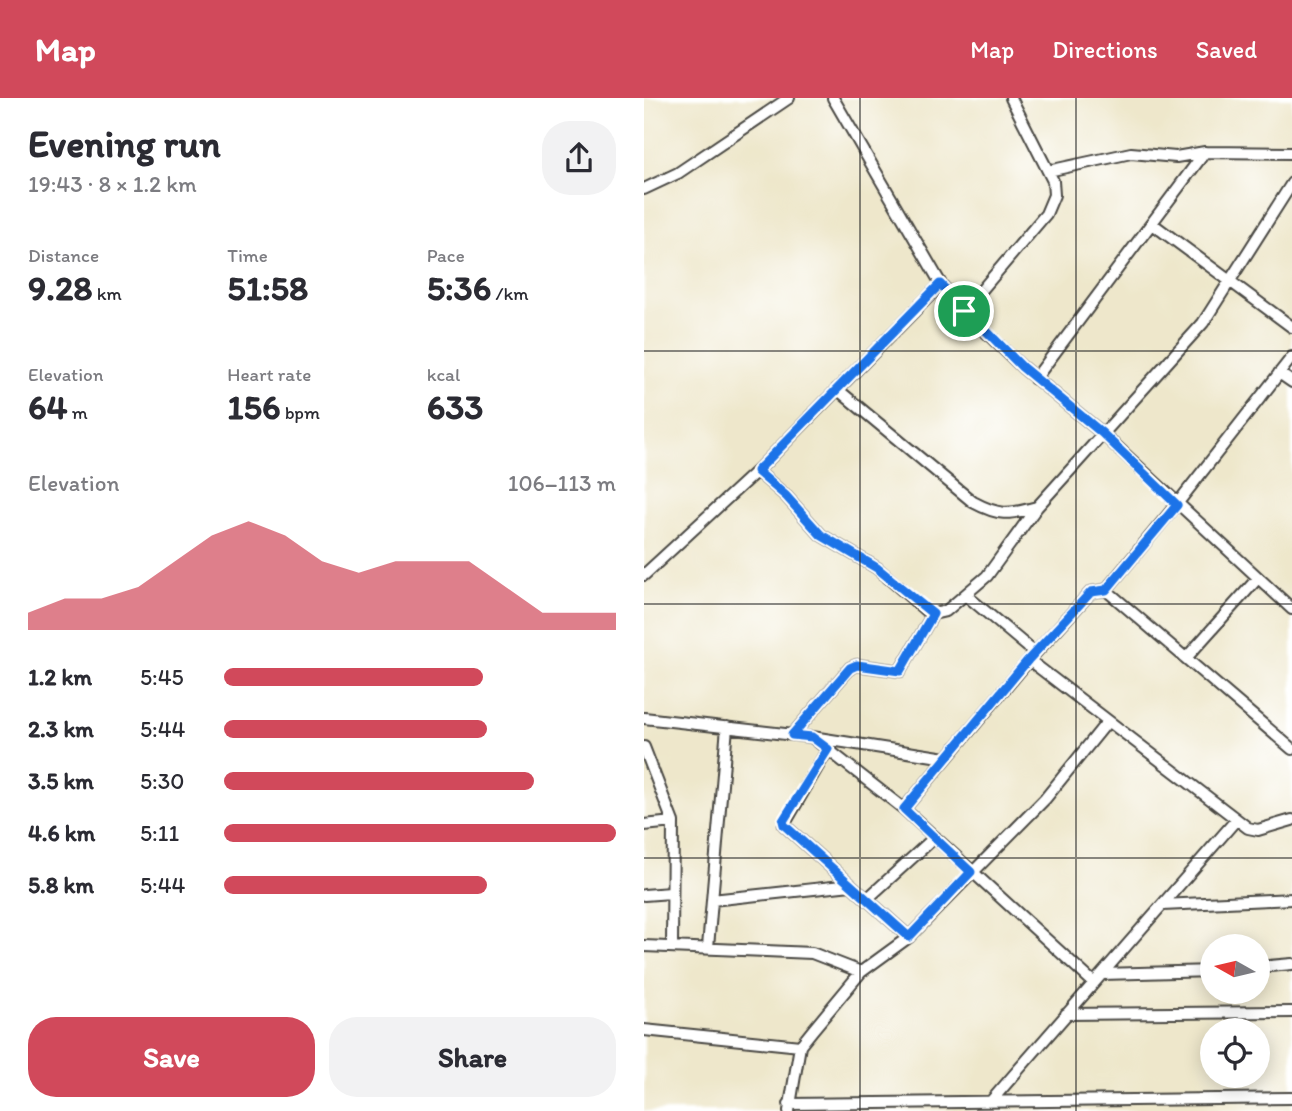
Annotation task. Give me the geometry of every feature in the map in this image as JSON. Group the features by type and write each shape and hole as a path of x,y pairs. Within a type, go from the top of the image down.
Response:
{"street":[{"path":"644,189 678,173 789,98"},
{"path":"833,98 940,284 964,311 1035,379 1102,433 1292,609"},
{"path":"964,311 1046,214 1055,195 1048,171 1011,98"},
{"path":"1048,171 1131,153 1176,157 1205,152 1292,153"},
{"path":"1035,379 1154,225 1205,152"},
{"path":"792,735 850,668 857,665 900,671 933,614 946,611 967,596 987,576 1037,507 1203,324 1292,183"},
{"path":"1154,225 1292,327"},
{"path":"644,575 757,471 940,284"},
{"path":"904,809 1032,656 1091,592 1106,590 1177,505 1292,356"},
{"path":"1279,373 1292,382"},
{"path":"837,389 972,502 995,514 1015,513 1037,507"},
{"path":"757,471 786,496 821,535 877,568 933,614"},
{"path":"1187,657 1258,578"},
{"path":"1106,590 1292,749"},
{"path":"967,596 1108,721 1236,820 1258,830 1292,820"},
{"path":"644,718 812,737 946,758"},
{"path":"1108,721 1045,799 909,937 861,972 800,1046 789,1108 992,1100 1065,1106 1292,1098"},
{"path":"708,947 727,727"},
{"path":"812,737 904,809 1094,983"},
{"path":"644,747 673,821 673,945"},
{"path":"828,749 784,825 909,937"},
{"path":"992,1100 1236,820"},
{"path":"644,825 673,821"},
{"path":"867,899 935,837"},
{"path":"712,901 851,885"},
{"path":"644,895 671,893"},
{"path":"1162,905 1292,899"},
{"path":"644,946 673,945 813,953 861,972"},
{"path":"1270,966 1292,964"},
{"path":"1102,974 1200,971"},
{"path":"1066,1014 1292,1012"},
{"path":"644,1030 800,1046"}],"route":[{"path":"940,284 964,311 1035,379 1102,433 1177,505 1106,590 1091,592 1028,660 904,809 971,872 909,937 784,825 783,821 828,749 812,737 792,735 850,668 857,665 900,671 933,614 877,568 821,535 786,496 757,471 940,284"}]}
